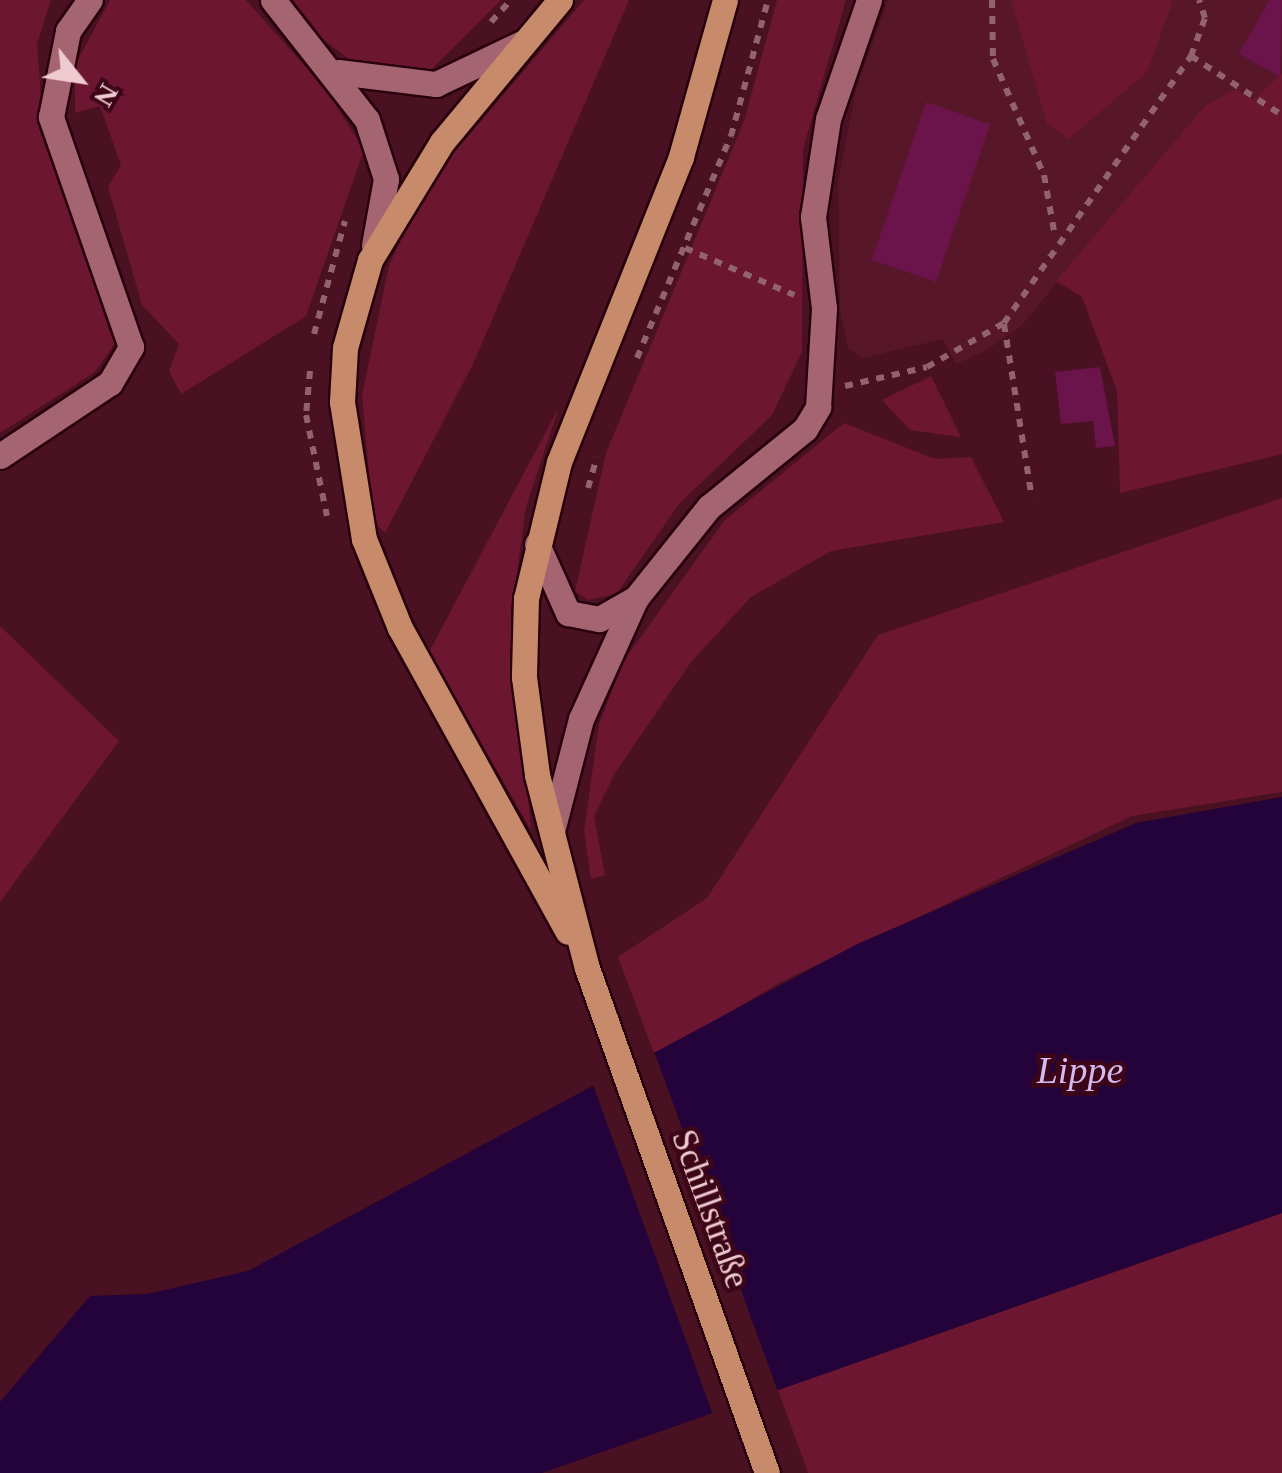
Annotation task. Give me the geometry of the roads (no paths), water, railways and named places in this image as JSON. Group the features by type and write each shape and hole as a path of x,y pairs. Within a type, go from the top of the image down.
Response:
{"main road":[{"path":"560,0 408,191 370,260 345,348 342,402 364,539 400,628 588,968"},
{"path":"588,968 552,831 524,677 537,544 558,462 681,158 725,0"},
{"name":"Schillstraße","path":"588,968 767,1473"}],"lane":[{"path":"0,456 110,383 131,348 50,117 68,31 90,0"},
{"path":"273,0 338,72 386,179 370,260"},
{"path":"552,831 581,719 636,598 709,506 805,429 824,386 824,308 813,217 828,118 869,0"},
{"path":"338,72 436,84 522,43"},
{"path":"537,544 568,612 599,619 636,598"}],"water":[{"name":"Lippe","path":"1282,797 1282,1213 542,1473 0,1473 0,1402 90,1296 147,1294 248,1271 855,945 1136,823"}]}
